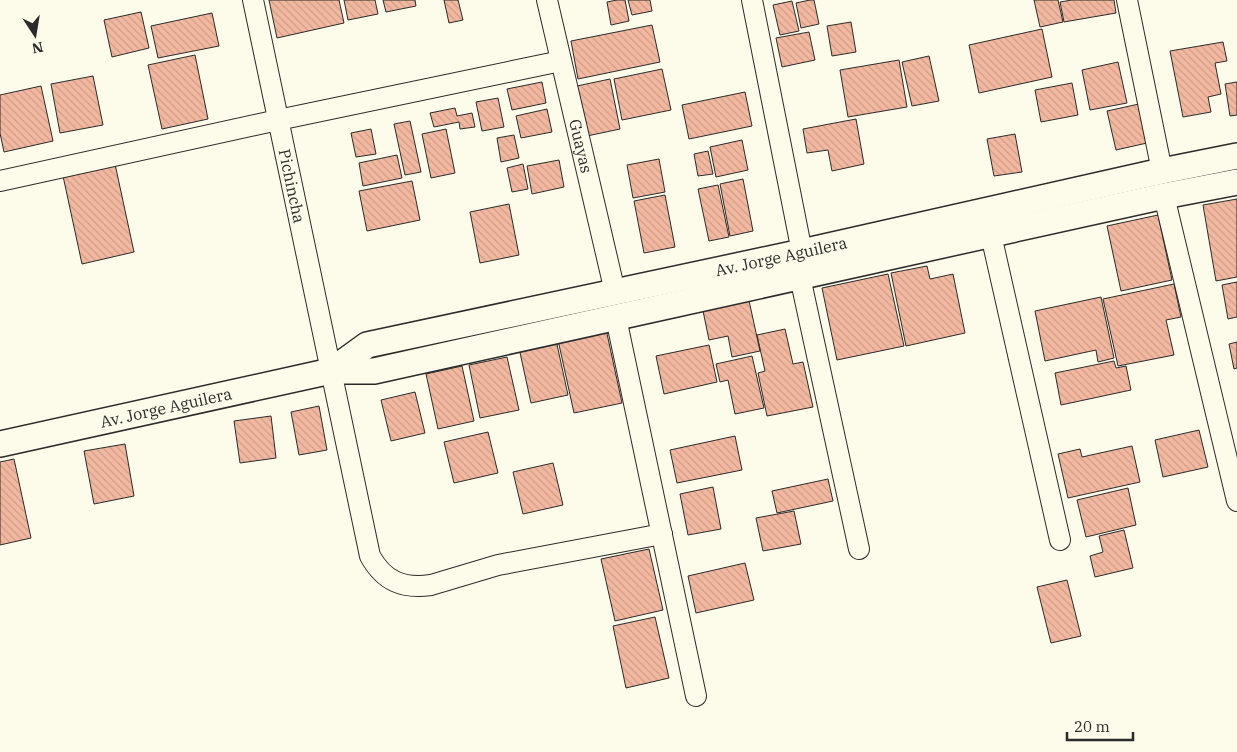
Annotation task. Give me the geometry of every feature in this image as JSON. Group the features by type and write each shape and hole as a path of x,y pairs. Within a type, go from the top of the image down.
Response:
{"street":[{"name":"Pichincha","path":"253,0 370,556 381,572 398,583 409,586 431,585 498,565 662,534"},
{"name":"Guayas","path":"547,0 615,292"},
{"path":"752,0 802,252"},
{"path":"1127,0 1162,171"},
{"path":"0,181 278,120 562,61"},
{"name":"Av. Jorge Aguilera","path":"331,372 367,345 1237,156"},
{"name":"Av. Jorge Aguilera","path":"0,444 331,372 374,371 1164,196 1237,182"},
{"path":"1164,196 1237,501"},
{"path":"991,235 1060,540"},
{"path":"800,277 859,549"},
{"path":"616,318 696,696"}],"building":[{"path":"269,0 339,0 344,23 277,38"},
{"path":"344,0 375,0 378,14 348,20"},
{"path":"383,0 415,0 416,6 386,12"},
{"path":"444,0 458,0 463,20 449,23"},
{"path":"625,0 629,21 611,25 607,2"},
{"path":"628,0 650,0 652,11 632,15"},
{"path":"814,0 819,24 801,28 796,3"},
{"path":"1034,0 1058,0 1063,22 1040,27"},
{"path":"1072,0 1114,0 1116,13 1064,22 1060,2"},
{"path":"792,1 799,31 780,35 773,5"},
{"path":"141,12 149,48 112,57 104,20"},
{"path":"212,13 219,46 158,58 151,26"},
{"path":"851,22 856,52 832,56 827,26"},
{"path":"652,25 660,62 578,79 571,41"},
{"path":"1042,29 1052,77 979,93 969,45"},
{"path":"809,32 815,60 782,67 776,38"},
{"path":"1223,42 1227,61 1215,63 1221,94 1208,97 1211,112 1183,117 1170,51"},
{"path":"195,55 208,119 162,129 148,65"},
{"path":"929,56 939,101 912,106 902,62"},
{"path":"899,60 907,107 848,117 840,70"},
{"path":"1118,62 1127,103 1090,110 1082,70"},
{"path":"662,69 671,110 622,120 614,79"},
{"path":"93,76 103,125 60,133 51,84"},
{"path":"610,79 620,129 587,136 577,86"},
{"path":"542,82 546,103 512,110 507,89"},
{"path":"1237,82 1237,115 1230,116 1225,84"},
{"path":"1072,83 1078,115 1041,122 1035,90"},
{"path":"41,86 53,141 4,152 0,133 0,95"},
{"path":"745,92 752,126 689,139 682,105"},
{"path":"498,98 504,127 482,131 476,102"},
{"path":"1139,104 1147,143 1116,150 1107,111"},
{"path":"455,108 457,116 472,113 475,127 460,129 459,122 434,127 430,113"},
{"path":"547,109 552,132 521,138 516,116"},
{"path":"856,119 864,164 832,171 828,150 807,153 803,129"},
{"path":"410,121 421,172 405,175 394,124"},
{"path":"371,129 376,154 356,157 351,133"},
{"path":"446,129 455,173 431,178 422,134"},
{"path":"1015,134 1022,172 994,176 987,139"},
{"path":"514,135 519,158 501,162 497,138"},
{"path":"742,140 748,170 716,177 710,147"},
{"path":"708,151 713,174 698,176 694,154"},
{"path":"397,155 402,178 363,186 359,163"},
{"path":"659,159 665,192 633,198 627,165"},
{"path":"559,160 564,187 532,194 527,166"},
{"path":"115,164 134,252 82,264 63,176"},
{"path":"523,164 528,189 512,192 507,168"},
{"path":"743,179 753,231 730,236 720,184"},
{"path":"412,181 420,220 367,231 359,191"},
{"path":"718,185 729,237 709,241 698,189"},
{"path":"665,195 675,247 644,253 634,201"},
{"path":"1237,199 1237,277 1216,281 1203,205"},
{"path":"509,204 519,255 480,263 470,212"},
{"path":"1158,215 1172,280 1121,291 1107,226"},
{"path":"927,266 930,279 953,274 965,333 906,346 891,273"},
{"path":"888,274 904,346 837,360 822,288"},
{"path":"1237,282 1237,317 1228,319 1222,285"},
{"path":"1174,284 1181,317 1166,320 1174,355 1118,366 1103,299"},
{"path":"748,296 760,351 732,357 728,336 709,340 702,306"},
{"path":"1101,297 1114,358 1098,362 1096,350 1045,361 1035,311"},
{"path":"606,329 622,403 574,413 558,340"},
{"path":"785,329 793,364 803,362 813,407 767,416 758,373 765,371 757,335"},
{"path":"556,340 568,395 531,403 519,348"},
{"path":"1237,342 1237,368 1234,369 1229,344"},
{"path":"709,345 717,382 664,394 656,356"},
{"path":"752,356 764,408 735,414 728,380 720,382 716,364"},
{"path":"507,357 519,410 480,418 469,365"},
{"path":"1114,361 1116,368 1126,366 1131,390 1061,405 1055,373"},
{"path":"462,366 474,421 438,429 426,374"},
{"path":"415,392 425,433 391,441 381,400"},
{"path":"319,406 327,450 299,455 291,412"},
{"path":"271,416 276,458 240,463 234,421"},
{"path":"1199,430 1208,467 1163,477 1155,440"},
{"path":"488,432 498,473 454,483 444,442"},
{"path":"735,436 742,470 677,483 670,450"},
{"path":"125,444 134,496 94,504 84,451"},
{"path":"1132,446 1140,482 1068,498 1058,454 1080,449 1082,457"},
{"path":"14,459 31,538 0,545 0,462"},
{"path":"553,463 563,505 523,514 513,472"},
{"path":"828,479 833,501 777,513 772,491"},
{"path":"713,487 721,529 688,535 680,494"},
{"path":"1128,488 1136,525 1086,537 1077,500"},
{"path":"794,511 801,544 763,551 756,518"},
{"path":"1124,530 1133,568 1095,577 1090,556 1103,552 1099,536"},
{"path":"649,549 663,610 615,621 601,559"},
{"path":"745,563 754,600 696,613 688,576"},
{"path":"1067,580 1081,636 1051,643 1037,587"},
{"path":"655,617 669,678 626,688 613,626"}]}
